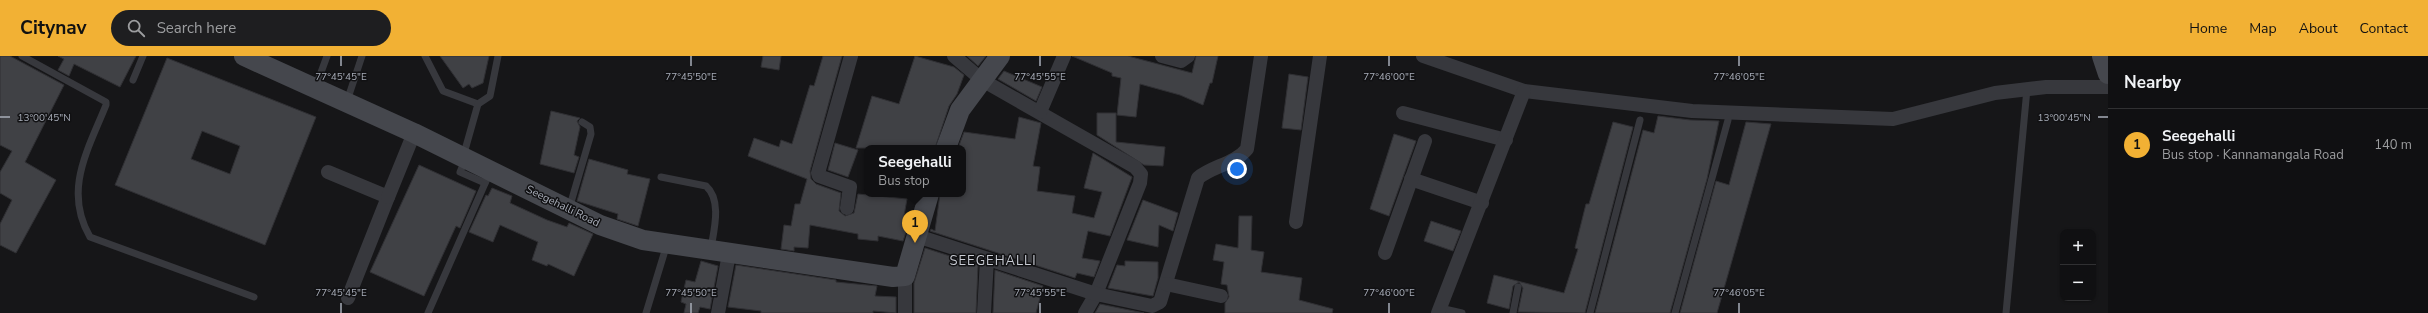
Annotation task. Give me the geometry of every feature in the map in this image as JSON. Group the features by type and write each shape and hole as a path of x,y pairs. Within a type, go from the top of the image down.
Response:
{"main road":[{"name":"Seegehalli Road","path":"244,56 266,61 315,88 465,158 488,176 569,209 600,225 644,240 730,254 893,277 905,276"},
{"path":"947,145 960,110 1000,56"},
{"path":"2102,56 2108,74"},
{"path":"905,276 928,197"}],"street":[{"path":"847,208 850,187 819,176 818,172 851,56"},
{"path":"954,56 982,80 1135,167 1141,174 1140,183 1096,294 1085,313"},
{"path":"1040,112 1064,56"},
{"path":"1162,56 1181,61 1188,56"},
{"path":"917,236 1096,294 1152,306 1160,302 1198,178 1210,169 1239,156 1246,149 1261,56"},
{"path":"1296,222 1320,56"},
{"path":"1423,56 1524,91 1692,111 1893,119 1995,93 2027,89 2108,87"},
{"path":"1439,311 1524,91"},
{"path":"1403,113 1506,140"},
{"path":"348,298 414,133"},
{"path":"1385,253 1425,141"},
{"path":"328,172 388,197"},
{"path":"1411,179 1482,203"},
{"path":"718,313 730,254"},
{"path":"984,313 987,259"},
{"path":"905,276 905,313"},
{"path":"1166,284 1221,296"}],"lane":[{"path":"22,56 106,102 80,169 77,190 83,224 90,237 254,297"},
{"path":"133,80 143,56"},
{"path":"315,88 327,56"},
{"path":"346,103 362,56"},
{"path":"425,56 443,91 478,104"},
{"path":"465,158 478,104 490,96 498,56"},
{"path":"2006,313 2027,89"},
{"path":"1590,313 1640,120"},
{"path":"1675,313 1728,120"},
{"path":"569,209 591,134 590,127 582,122"},
{"path":"428,313 488,176"},
{"path":"661,177 706,186 711,190 715,210 710,251"},
{"path":"646,313 667,244"},
{"path":"1513,313 1518,287"},
{"path":"1439,311 1462,313"}],"building":[{"path":"0,56 10,56 64,85 25,162 56,180 16,253 0,245 0,224 12,200 0,193 0,172 12,151 0,145"},
{"path":"58,56 136,56 120,87 74,64 69,76 58,70 64,59"},
{"path":"440,56 489,56 483,83 472,88 469,84 463,88"},
{"path":"763,56 781,56 779,70 761,67"},
{"path":"823,56 842,56 810,171 811,179 816,184 841,193 839,211 845,216 854,213 858,194 864,195 864,197 907,199 903,221 909,223 903,241 878,236 878,241 858,239 858,234 810,225 808,248 794,247 794,251 781,249 784,225 791,226 795,204 800,204 807,179 748,156 754,138 779,147 781,140 792,144 810,85 814,86"},
{"path":"915,56 954,67 964,75 957,94 949,106 936,145 864,145 864,148 856,148 872,96 899,104"},
{"path":"967,56 986,56 978,66"},
{"path":"1072,56 1128,56 1192,73 1196,56 1218,56 1212,83 1210,83 1203,105 1180,95 1140,84 1136,117 1117,115 1121,78 1112,76 1112,73"},
{"path":"167,58 316,117 265,245 115,185","holes":["202,131 240,146 230,174 191,159"]},
{"path":"1004,71 1042,87 1036,101 998,79"},
{"path":"1289,74 1308,77 1301,130 1282,128"},
{"path":"551,111 580,118 577,121 580,127 574,155 579,157 574,173 540,164"},
{"path":"1097,113 1116,113 1116,142 1165,147 1163,166 1144,165 1097,135"},
{"path":"1658,116 1690,120 1719,121 1707,179 1670,313 1595,313 1643,130 1654,133"},
{"path":"1019,117 1041,123 1033,166 1040,167 1037,191 1075,196 1072,213 1094,218 1102,192 1084,188 1093,153 1132,177 1110,236 1088,231 1082,258 1100,261 1094,277 1077,273 1075,278 930,231 931,229 935,231 940,197 966,197 966,145 959,145 964,132 1015,139"},
{"path":"1613,122 1633,127 1585,313 1518,312 1523,288 1519,282 1513,286 1509,309 1487,303 1494,275 1564,293 1578,249 1575,248 1586,204 1589,204"},
{"path":"1746,122 1771,124 1717,313 1680,313 1716,181 1729,185"},
{"path":"1394,134 1416,141 1389,216 1370,209"},
{"path":"835,143 858,150 848,177 828,170"},
{"path":"589,159 628,170 627,174 650,179 638,226 617,219 618,214 577,201"},
{"path":"419,165 476,191 460,228 456,226 424,296 370,272"},
{"path":"492,188 512,196 510,203 547,220 567,227 569,223 593,234 574,276 548,264 547,266 532,260 538,242 500,225 493,242 469,232 486,195 488,196"},
{"path":"1143,200 1178,213 1173,231 1159,225 1158,247 1127,240"},
{"path":"1239,216 1252,216 1251,250 1264,252 1261,272 1302,278 1299,300 1333,309 1332,313 1225,313 1225,303 1229,297 1227,285 1221,284 1224,262 1213,260 1216,244 1238,248"},
{"path":"1431,221 1461,231 1453,251 1424,241"},
{"path":"925,248 978,265 976,313 914,313 914,283"},
{"path":"701,261 718,266 710,309 700,307 698,313 684,313 686,304 681,302 686,280 695,282"},
{"path":"1125,261 1158,262 1158,278 1153,296 1108,288 1117,265 1125,266"},
{"path":"736,265 836,280 836,282 877,286 875,296 896,297 896,313 873,311 873,313 761,313 761,311 728,307"},
{"path":"995,270 1043,286 1036,313 993,313"},
{"path":"1100,304 1144,313 1095,313"}],"place":[{"name":"Seegehalli","path":"915,243"}],"district":[{"name":"SEEGEHALLI","path":"993,261"}]}
